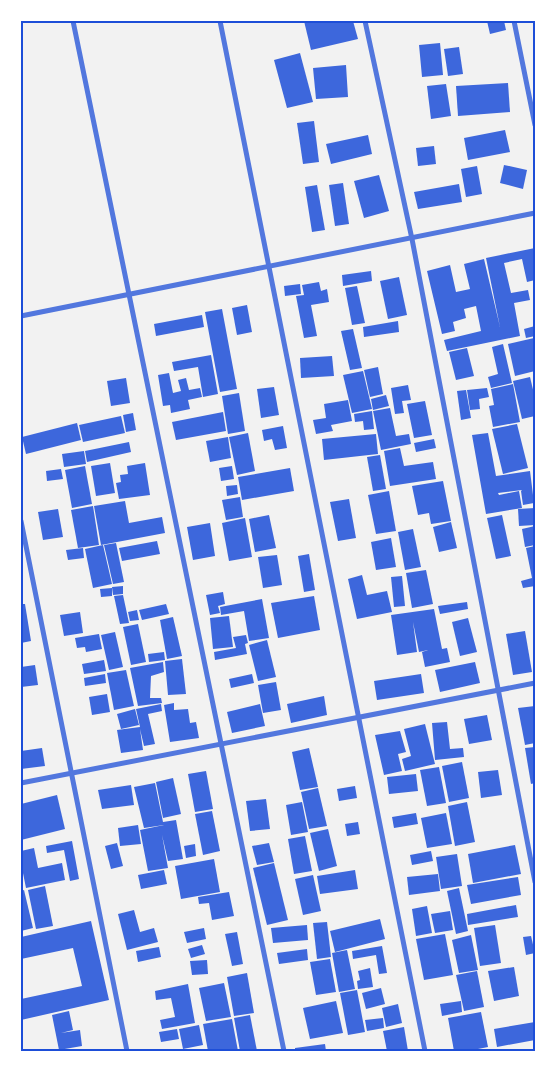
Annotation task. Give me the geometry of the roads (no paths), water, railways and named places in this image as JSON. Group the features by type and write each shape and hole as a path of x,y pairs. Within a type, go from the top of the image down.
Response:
{"street":[{"path":"73,21 284,1051"},
{"path":"220,21 425,1051"},
{"path":"364,21 412,239 535,882"},
{"path":"514,21 535,126"},
{"path":"21,316 535,213"},
{"path":"21,521 127,1051"},
{"path":"21,783 535,683"}]}
